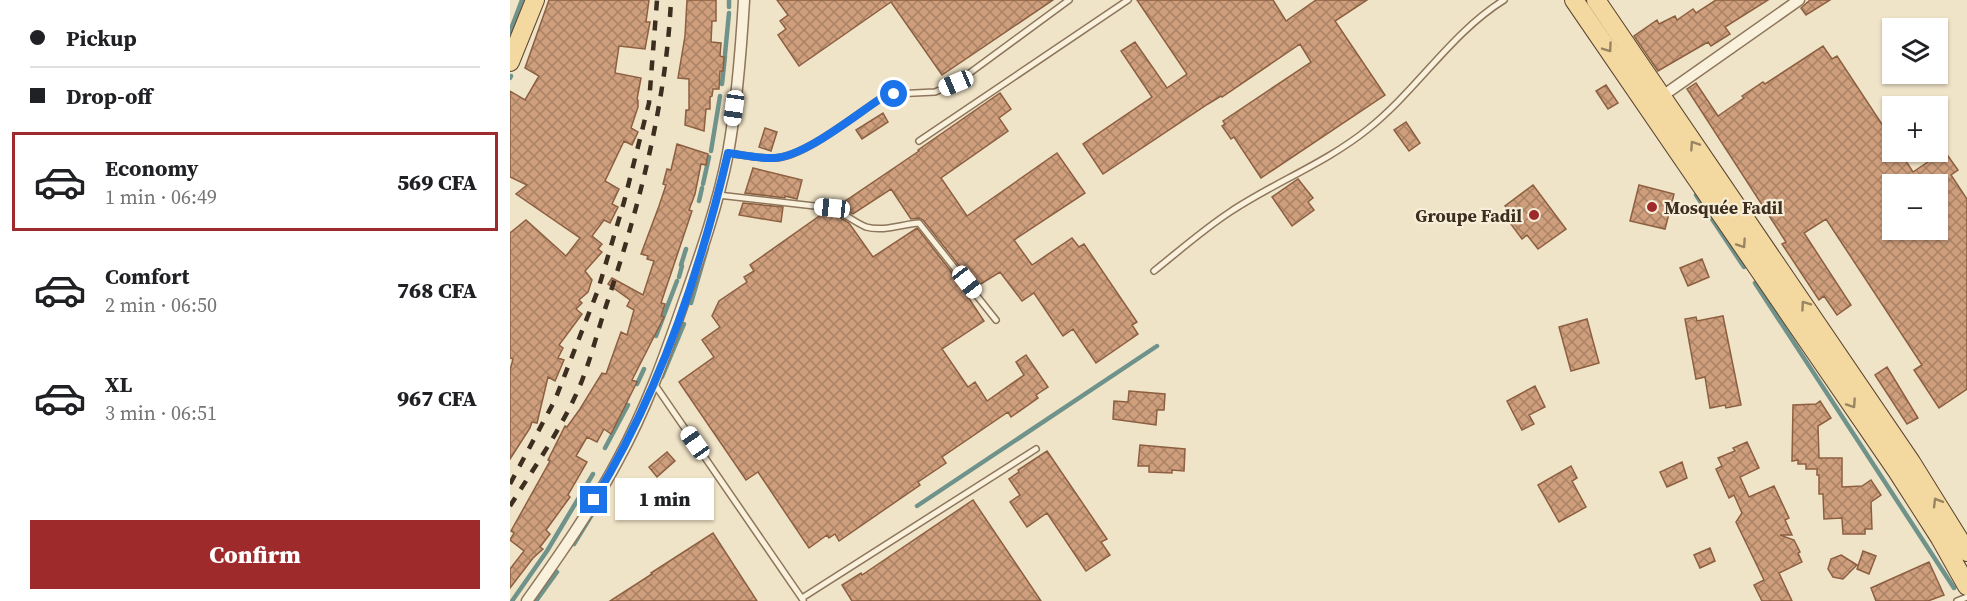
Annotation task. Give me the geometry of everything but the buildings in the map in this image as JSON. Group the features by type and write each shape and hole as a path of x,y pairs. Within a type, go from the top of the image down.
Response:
{"main road":[{"path":"510,62 535,0"},
{"path":"1574,0 1768,266"},
{"path":"1596,0 1661,97 1768,266 1904,466 1967,552"},
{"path":"1904,466 1967,586"}],"street":[{"path":"527,601 558,557 618,461 655,385 695,271 728,153 740,64 744,0"},
{"path":"1661,97 1799,0"}],"lane":[{"path":"728,153 773,159 790,156 880,99 894,94 934,92 956,83 1069,0"},
{"path":"919,141 1128,0"},
{"path":"1154,271 1230,212 1342,148 1368,130 1396,105 1468,28 1504,0"},
{"path":"718,195 832,208 868,227 882,228 919,223 996,320"},
{"path":"655,385 803,600 1036,449"},
{"path":"1957,601 1967,597"}],"waterway":[{"path":"510,32 522,0"},
{"path":"729,0 729,7"},
{"path":"725,54 729,13"},
{"path":"722,84 725,56"},
{"path":"711,151 720,96"},
{"path":"703,184 709,157"},
{"path":"699,201 702,188"},
{"path":"1696,195 1744,267"},
{"path":"691,303 707,248"},
{"path":"681,265 686,249"},
{"path":"679,277 682,266"},
{"path":"656,336 677,281"},
{"path":"1755,283 1954,588"},
{"path":"662,377 684,324"},
{"path":"917,506 1157,346"},
{"path":"637,384 644,369"},
{"path":"605,448 628,405"},
{"path":"512,601 547,551 593,474"},
{"path":"574,544 596,508"},
{"path":"536,601 557,572"}],"railway":[{"path":"510,484 555,400 598,290 624,202 649,103 657,0"},
{"path":"510,506 564,418 579,388 590,358 629,231 649,155 663,78 671,0"}],"place":[{"name":"Mosquée Fadil","path":"1652,207"},
{"name":"Groupe Fadil","path":"1534,215"}],"route":[{"path":"594,500 618,461 655,385 695,271 728,153 773,159 790,156 880,99 894,94"}]}
